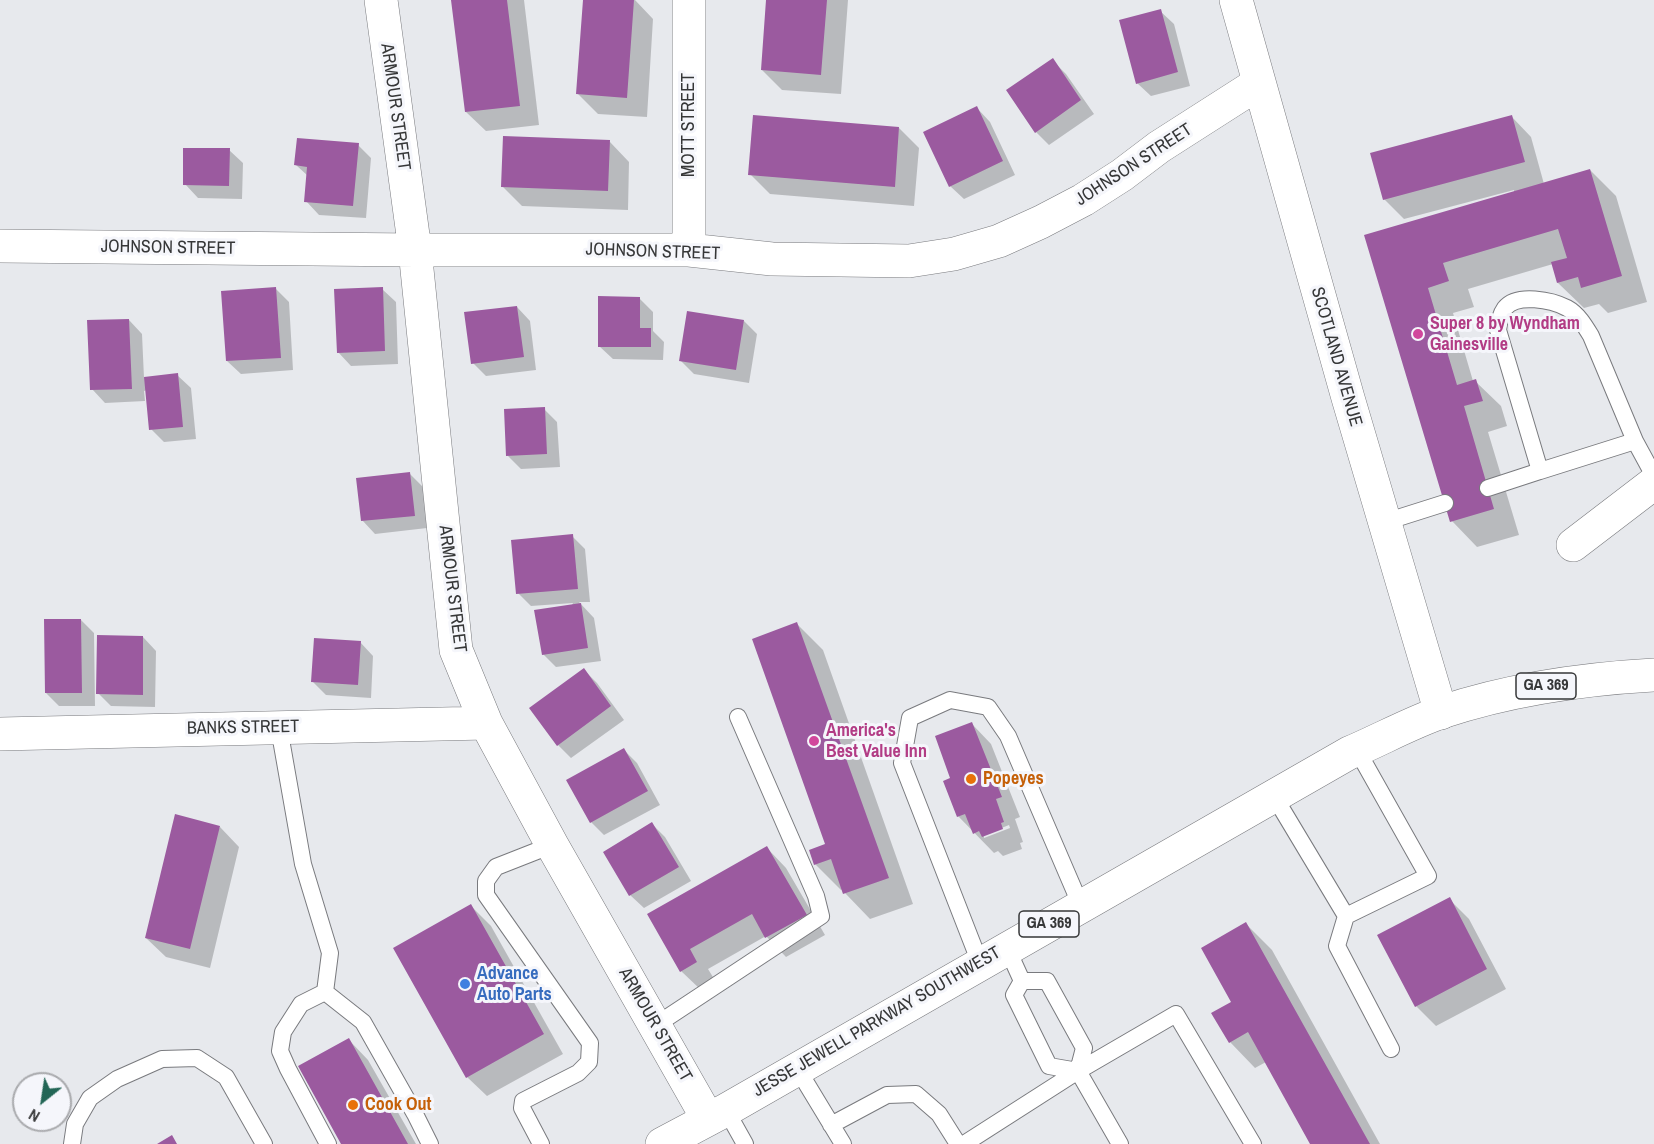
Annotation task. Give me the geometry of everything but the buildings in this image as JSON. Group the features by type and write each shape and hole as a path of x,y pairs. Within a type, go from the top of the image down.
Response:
{"street":[{"name":"ARMOUR STREET","path":"381,0 415,250 456,650 486,723 552,845 656,1025 717,1114"},
{"name":"MOTT STREET","path":"689,0 689,250"},
{"name":"SCOTLAND AVENUE","path":"1236,0 1384,522 1441,713"},
{"name":"JOHNSON STREET","path":"0,246 689,250 772,259 909,261 954,254 999,241 1083,200 1259,83"},
{"path":"1574,545 1654,483"},
{"name":"GA 369","path":"1441,713 1519,690 1594,678 1654,675"},
{"name":"JESSE JEWELL PARKWAY SOUTHWEST","path":"662,1144 1357,750 1441,713"},
{"name":"BANKS STREET","path":"0,734 486,723"}],"lane":[{"path":"1540,471 1498,330 1500,316 1506,306 1520,299 1545,301 1567,308 1582,321 1591,336 1635,441 1654,476"},
{"path":"1488,488 1635,441"},
{"path":"1384,522 1444,503"},
{"path":"1081,906 1008,736 988,707 950,700 910,718 902,763 994,956 1022,981 1047,981 1084,1048 1078,1071 1120,1144"},
{"path":"656,1025 821,916 816,896 738,717"},
{"path":"279,728 303,864 330,954 325,993"},
{"path":"1357,750 1428,876 1346,916 1337,946 1391,1049"},
{"path":"1274,796 1346,916"},
{"path":"540,1144 522,1108 523,1101 578,1073 589,1062 590,1043 486,895 486,881 496,867 552,845"},
{"path":"1022,981 1014,995 1049,1066 1078,1071"},
{"path":"325,993 301,1004 283,1032 280,1051 328,1144"},
{"path":"325,993 363,1022 430,1144"},
{"path":"964,1144 1078,1071 1176,1014 1253,1144"},
{"path":"72,1144 75,1124 90,1098 117,1079 162,1059 197,1058 226,1077 264,1144"},
{"path":"797,1068 843,1144"},
{"path":"831,1125 887,1095 916,1094 939,1114 958,1144"},
{"path":"717,1114 745,1144"}],"place":[{"name":"Super 8 by Wyndham Gainesville","path":"1418,334"},
{"name":"America's Best Value Inn","path":"814,741"},
{"name":"Popeyes","path":"971,779"},
{"name":"Advance Auto Parts","path":"465,984"},
{"name":"Cook Out","path":"353,1105"}]}
